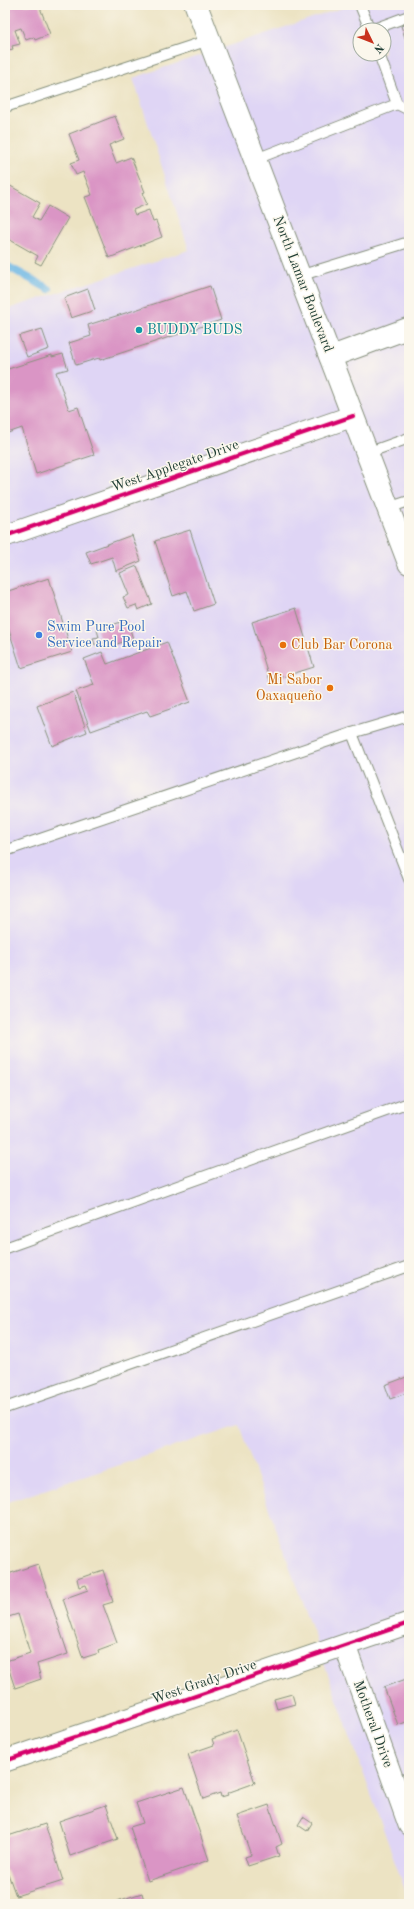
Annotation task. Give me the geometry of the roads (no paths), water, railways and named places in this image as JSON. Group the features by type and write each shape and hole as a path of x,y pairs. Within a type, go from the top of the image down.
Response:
{"main road":[{"name":"North Lamar Boulevard","path":"197,5 409,563"}],"street":[{"path":"330,357 409,328"},
{"name":"West Applegate Drive","path":"5,536 353,416"},
{"name":"West Grady Drive","path":"5,1760 345,1646 409,1623"},
{"name":"Motheral Drive","path":"345,1646 409,1826"}],"lane":[{"path":"360,5 367,22"},
{"path":"392,22 409,16"},
{"path":"5,107 210,40"},
{"path":"382,62 397,104 409,110"},
{"path":"256,159 397,104"},
{"path":"299,276 409,242"},
{"path":"367,453 409,438"},
{"path":"388,508 409,501"},
{"path":"5,851 352,733 409,716"},
{"path":"352,733 409,879"},
{"path":"5,1248 409,1103"},
{"path":"5,1408 409,1266"}],"waterway":[{"path":"5,265 49,289"}],"place":[{"name":"BUDDY BUDS","path":"139,330"},
{"name":"Swim Pure Pool Service and Repair","path":"39,635"},
{"name":"Club Bar Corona","path":"283,645"},
{"name":"Mi Sabor Oaxaqueño","path":"330,688"}]}
